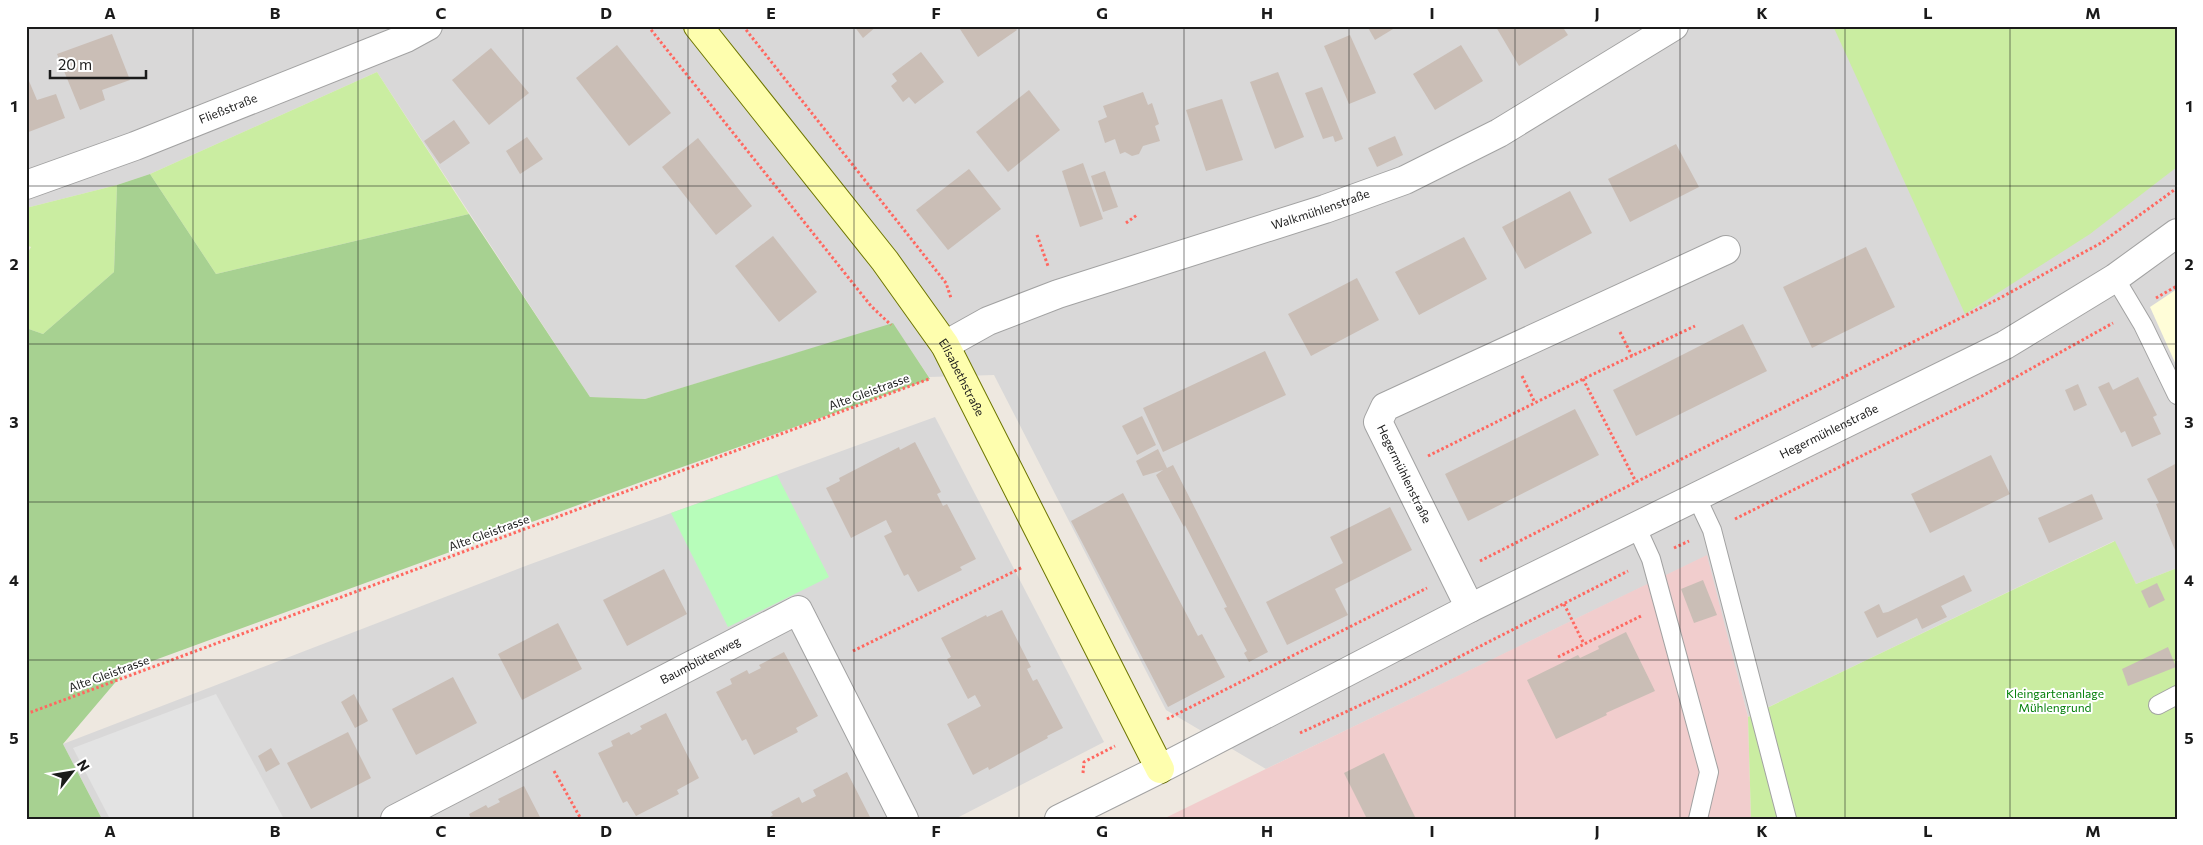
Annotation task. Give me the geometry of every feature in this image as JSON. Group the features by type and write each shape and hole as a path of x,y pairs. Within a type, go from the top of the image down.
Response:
{"street":[{"name":"Fließstraße","path":"26,185 171,131 406,38 428,26"},
{"name":"Elisabethstraße","path":"698,26 885,261 945,345 1160,769"},
{"name":"Walkmühlenstraße","path":"945,345 988,321 1058,294 1325,209 1405,180 1499,133 1674,26"},
{"name":"Hegermühlenstraße","path":"1059,819 1160,769 1470,608 2004,345 2115,278 2177,233"},
{"name":"Hegermühlenstraße","path":"1470,608 1378,422 1385,407 1726,250"},
{"name":"Baumblütenweg","path":"395,819 798,610 904,819"}],"lane":[{"path":"2115,278 2143,325 2177,396"},
{"path":"1696,496 1712,530 1787,819"},
{"path":"1636,526 1651,559 1710,772 1698,819"},
{"path":"2158,705 2177,696"}],"path":[{"path":"648,26 871,306 896,329"},
{"path":"1084,762 2030,282 2101,243 2177,188"},
{"path":"1126,223 1137,215"},
{"path":"1401,470 1582,379 1695,326"},
{"path":"926,371 935,387"},
{"name":"Alte Gleistrasse","path":"26,714 931,378"},
{"path":"1582,379 1636,482"},
{"path":"1019,558 1028,575"},
{"path":"825,665 1023,566"},
{"path":"1564,604 1584,644"},
{"path":"1558,657 1664,605"},
{"path":"1109,738 1132,783"},
{"path":"539,744 581,819"}],"shaded area":[{"path":"26,26 2177,26 2177,568 2136,584 2114,541 1748,717 1706,556 1266,769 1166,710 994,375 929,377 893,324 645,399 590,397 377,72 150,174 117,185 26,208"},
{"path":"2177,289 2177,367 2150,307"},
{"path":"935,417 1104,742 955,819 102,819 63,744 528,565"},
{"path":"1707,555 1748,717 1751,819 1163,819"},
{"path":"216,694 284,819 110,819 73,748"}],"green space":[{"path":"1833,26 2177,26 2177,167 2090,234 1965,314"},
{"path":"377,72 469,214 216,274 150,174"},
{"path":"150,174 216,274 469,214 590,397 645,399 893,323 930,379 671,471 125,671 63,744 102,819 26,819 26,328 43,334 114,272 117,185"},
{"path":"117,185 114,272 43,334 26,328 26,256 31,247 26,245 26,208"},
{"path":"777,475 829,577 728,627 671,513"},
{"name":"Kleingartenanlage Mühlengrund","path":"2115,541 2136,584 2177,568 2177,819 1751,819 1748,717"}],"building":[{"path":"854,26 877,26 863,38"},
{"path":"958,26 1014,26 1017,30 978,57"},
{"path":"1367,26 1398,26 1375,40"},
{"path":"1562,26 1568,35 1519,66 1496,27"},
{"path":"112,34 130,80 102,90 105,100 80,110 57,54"},
{"path":"1350,35 1376,93 1349,104 1324,46"},
{"path":"617,45 671,113 629,146 576,78"},
{"path":"1461,45 1483,81 1435,110 1413,74"},
{"path":"491,48 529,93 489,125 452,80"},
{"path":"921,52 944,82 915,104 909,97 903,102 891,86 897,81 892,74"},
{"path":"1278,72 1304,137 1275,149 1250,82"},
{"path":"26,74 37,100 56,94 65,118 26,133"},
{"path":"1322,87 1343,139 1335,142 1333,136 1323,139 1305,93"},
{"path":"1029,90 1060,130 1008,172 976,132"},
{"path":"1143,92 1148,105 1152,103 1159,124 1155,126 1160,141 1143,146 1139,154 1132,156 1125,152 1120,154 1115,139 1105,143 1098,121 1107,117 1103,106"},
{"path":"1222,99 1243,160 1206,171 1186,110"},
{"path":"454,120 470,143 440,164 424,141"},
{"path":"1395,136 1403,155 1377,167 1368,148"},
{"path":"527,137 543,159 520,174 506,151"},
{"path":"698,138 752,206 716,235 662,167"},
{"path":"1676,144 1699,187 1630,222 1608,179"},
{"path":"1083,163 1103,219 1080,227 1062,171"},
{"path":"969,169 1001,209 948,250 916,210"},
{"path":"1105,171 1118,207 1103,212 1091,176"},
{"path":"1570,191 1592,233 1525,269 1502,227"},
{"path":"773,236 817,292 779,322 735,266"},
{"path":"1464,237 1487,279 1419,315 1395,272"},
{"path":"1866,247 1895,307 1812,348 1783,287"},
{"path":"1357,278 1379,320 1311,356 1288,314"},
{"path":"1743,324 1767,371 1636,436 1613,390"},
{"path":"1265,351 1286,395 1163,452 1143,408"},
{"path":"2138,377 2157,415 2153,417 2161,434 2132,447 2125,431 2121,433 2098,387 2109,382 2113,390"},
{"path":"2078,384 2087,405 2074,411 2065,390"},
{"path":"1575,409 1599,455 1468,521 1445,474"},
{"path":"1142,416 1156,445 1137,455 1122,426"},
{"path":"915,442 941,492 937,494 943,506 947,504 976,559 960,567 962,570 918,592 908,574 904,576 884,536 892,532 886,520 851,538 826,488 840,481 839,478 899,447 900,450"},
{"path":"1158,449 1167,468 1173,465 1268,652 1249,662 1244,653 1247,651 1224,608 1227,607 1185,525 1184,527 1156,475 1163,470 1143,476 1136,461"},
{"path":"1991,455 2010,494 1930,533 1911,494"},
{"path":"2177,463 2177,555 2156,504 2159,503 2147,479"},
{"path":"1123,493 1198,636 1202,634 1225,677 1168,707 1071,521"},
{"path":"2092,494 2103,519 2049,543 2038,518"},
{"path":"1390,507 1412,550 1335,589 1348,615 1287,645 1266,602 1343,563 1330,537"},
{"path":"664,569 687,614 627,646 603,600"},
{"path":"1964,575 1972,591 1941,606 1947,617 1922,629 1917,618 1877,638 1864,612 1879,604 1883,613 1888,612"},
{"path":"1703,580 1717,615 1694,623 1681,589"},
{"path":"2157,583 2165,600 2149,608 2141,591"},
{"path":"1002,610 1031,667 1027,669 1033,681 1037,679 1063,728 989,770 988,767 973,775 947,724 981,706 975,695 968,699 947,659 951,657 941,638 986,615 987,617"},
{"path":"558,623 582,669 522,700 498,654"},
{"path":"1626,632 1655,691 1606,713 1607,715 1556,739 1527,680 1578,655 1580,658 1599,649 1598,646"},
{"path":"2168,647 2176,667 2128,686 2122,669"},
{"path":"784,652 818,716 796,728 798,732 754,755 746,739 742,741 716,692 732,684 730,679 747,670 749,674 761,668 759,665"},
{"path":"453,677 477,723 416,755 392,709"},
{"path":"354,694 368,721 355,728 341,702"},
{"path":"666,713 699,778 677,790 679,794 636,816 627,801 623,803 598,753 613,746 611,741 629,732 631,735 642,729 640,726"},
{"path":"348,732 371,778 311,809 287,763"},
{"path":"271,748 280,764 266,772 258,756"},
{"path":"1384,753 1416,819 1367,819 1344,773"},
{"path":"847,772 871,819 767,819 773,815 771,812 799,797 802,803 816,796 813,790"},
{"path":"524,786 541,819 471,819 469,814 486,805 488,808 500,802 498,799"}]}
